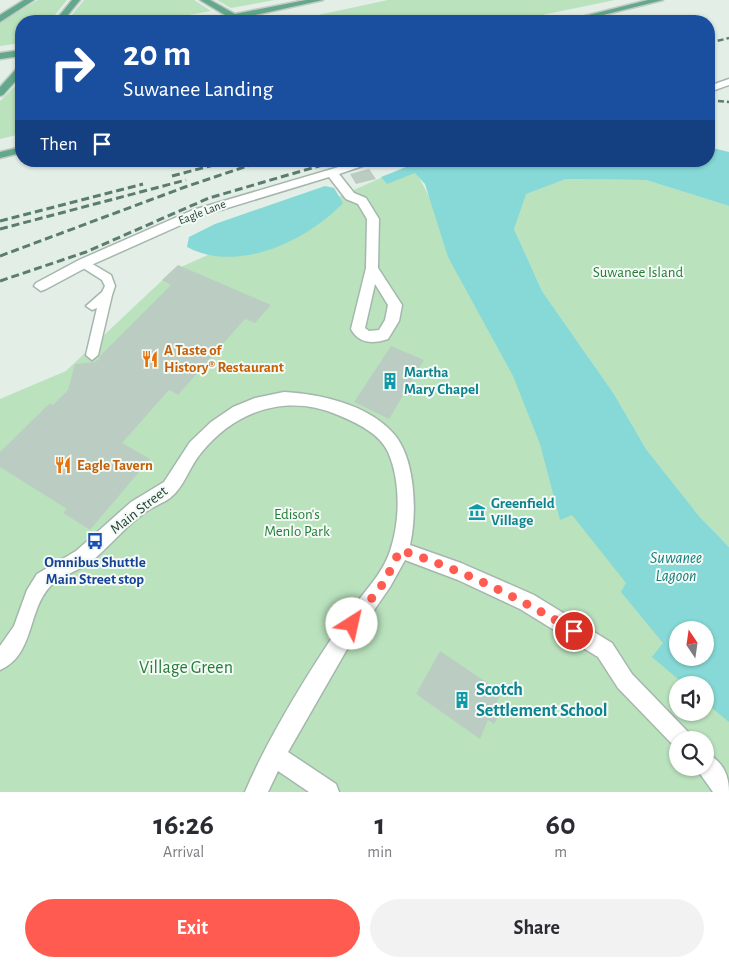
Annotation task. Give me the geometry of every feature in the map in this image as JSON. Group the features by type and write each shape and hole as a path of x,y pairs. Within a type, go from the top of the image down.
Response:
{"main road":[{"path":"0,19 30,0"},
{"path":"64,15 76,0"},
{"path":"204,0 230,15"},
{"path":"244,15 320,0"},
{"path":"595,15 659,0"},
{"path":"0,56 15,54"},
{"path":"0,93 15,76"},
{"path":"0,155 15,151"}],"street":[{"path":"715,87 729,82"},
{"name":"Eagle Lane","path":"41,286 84,263 197,213 350,167"},
{"path":"331,172 350,196 362,201 373,219 372,268 358,329 366,337 384,335 392,321 396,305 372,268"},
{"name":"Main Street","path":"0,660 17,640 40,582 83,556 138,508 166,491 195,448 223,420 254,403 300,398 316,400 357,415 384,433 396,453 404,493 406,520 400,550 385,581 352,624 256,792"},
{"path":"400,550 461,572 527,602 605,650 625,681 673,731"},
{"path":"275,756 328,792"},
{"path":"714,773 725,792"}],"lane":[{"path":"84,263 107,278 110,286 106,295 92,355"},
{"path":"92,306 106,295"}],"green space":[{"path":"38,0 67,0 55,15 15,15 15,44 0,46 0,23"},
{"path":"84,0 194,0 211,11 189,15 72,15"},
{"path":"217,0 275,0 231,8"},
{"path":"388,0 615,0 542,15 318,15"},
{"path":"15,86 15,135 0,139 0,101"},
{"name":"Edison's Menlo Park","path":"405,167 414,167 663,643 669,649 669,666 709,666 729,671 729,792 0,792 0,399 66,371 172,271"},
{"name":"Suwanee Island","path":"566,179 646,180 729,206 729,547 699,516 646,449 614,394 542,291 514,229 525,194"}],"water":[{"name":"Suwanee Lagoon","path":"715,148 729,152 729,206 646,180 566,179 526,194 514,229 542,291 614,394 646,449 699,516 729,547 729,722 714,710 714,676 674,676 652,657 663,643 621,592 626,583 572,515 560,520 540,444 513,376 448,257 425,184 415,173 387,184 381,177 407,167 715,167"},
{"path":"325,186 334,188 343,203 328,217 291,241 249,255 227,257 207,254 187,247 189,237 215,224"}],"building":[{"path":"369,169 376,179 356,184 350,174"},
{"path":"178,265 271,305 255,323 245,319 178,395 169,390 122,443 150,459 90,530 63,513 67,509 0,467 0,452 50,403 53,405 68,390 75,364 95,362 100,358 171,285 162,280"},
{"name":"Martha Mary Chapel","path":"391,346 424,360 389,419 354,402"},
{"name":"Scotch Settlement School","path":"440,651 501,692 495,707 501,711 494,724 488,720 480,739 416,694"}],"railway":[{"path":"715,42 729,38"},
{"path":"715,101 729,102"},
{"path":"172,176 206,167"},
{"path":"0,256 244,167"},
{"path":"0,281 86,252 209,198 315,167"},
{"path":"0,229 186,180"},
{"path":"0,221 143,184"}],"place":[{"name":"A Taste of History® Restaurant","path":"150,359"},
{"name":"Martha Mary Chapel","path":"390,381"},
{"name":"Eagle Tavern","path":"63,465"},
{"name":"Greenfield Village","path":"477,512"},
{"name":"Omnibus Shuttle Main Street stop","path":"95,541"},
{"name":"Scotch Settlement School","path":"462,700"}],"route":[{"path":"352,624 385,581 400,550 461,572 493,586 527,602 574,631"}],"park label":[{"name":"Village Green","path":"186,668"}]}
